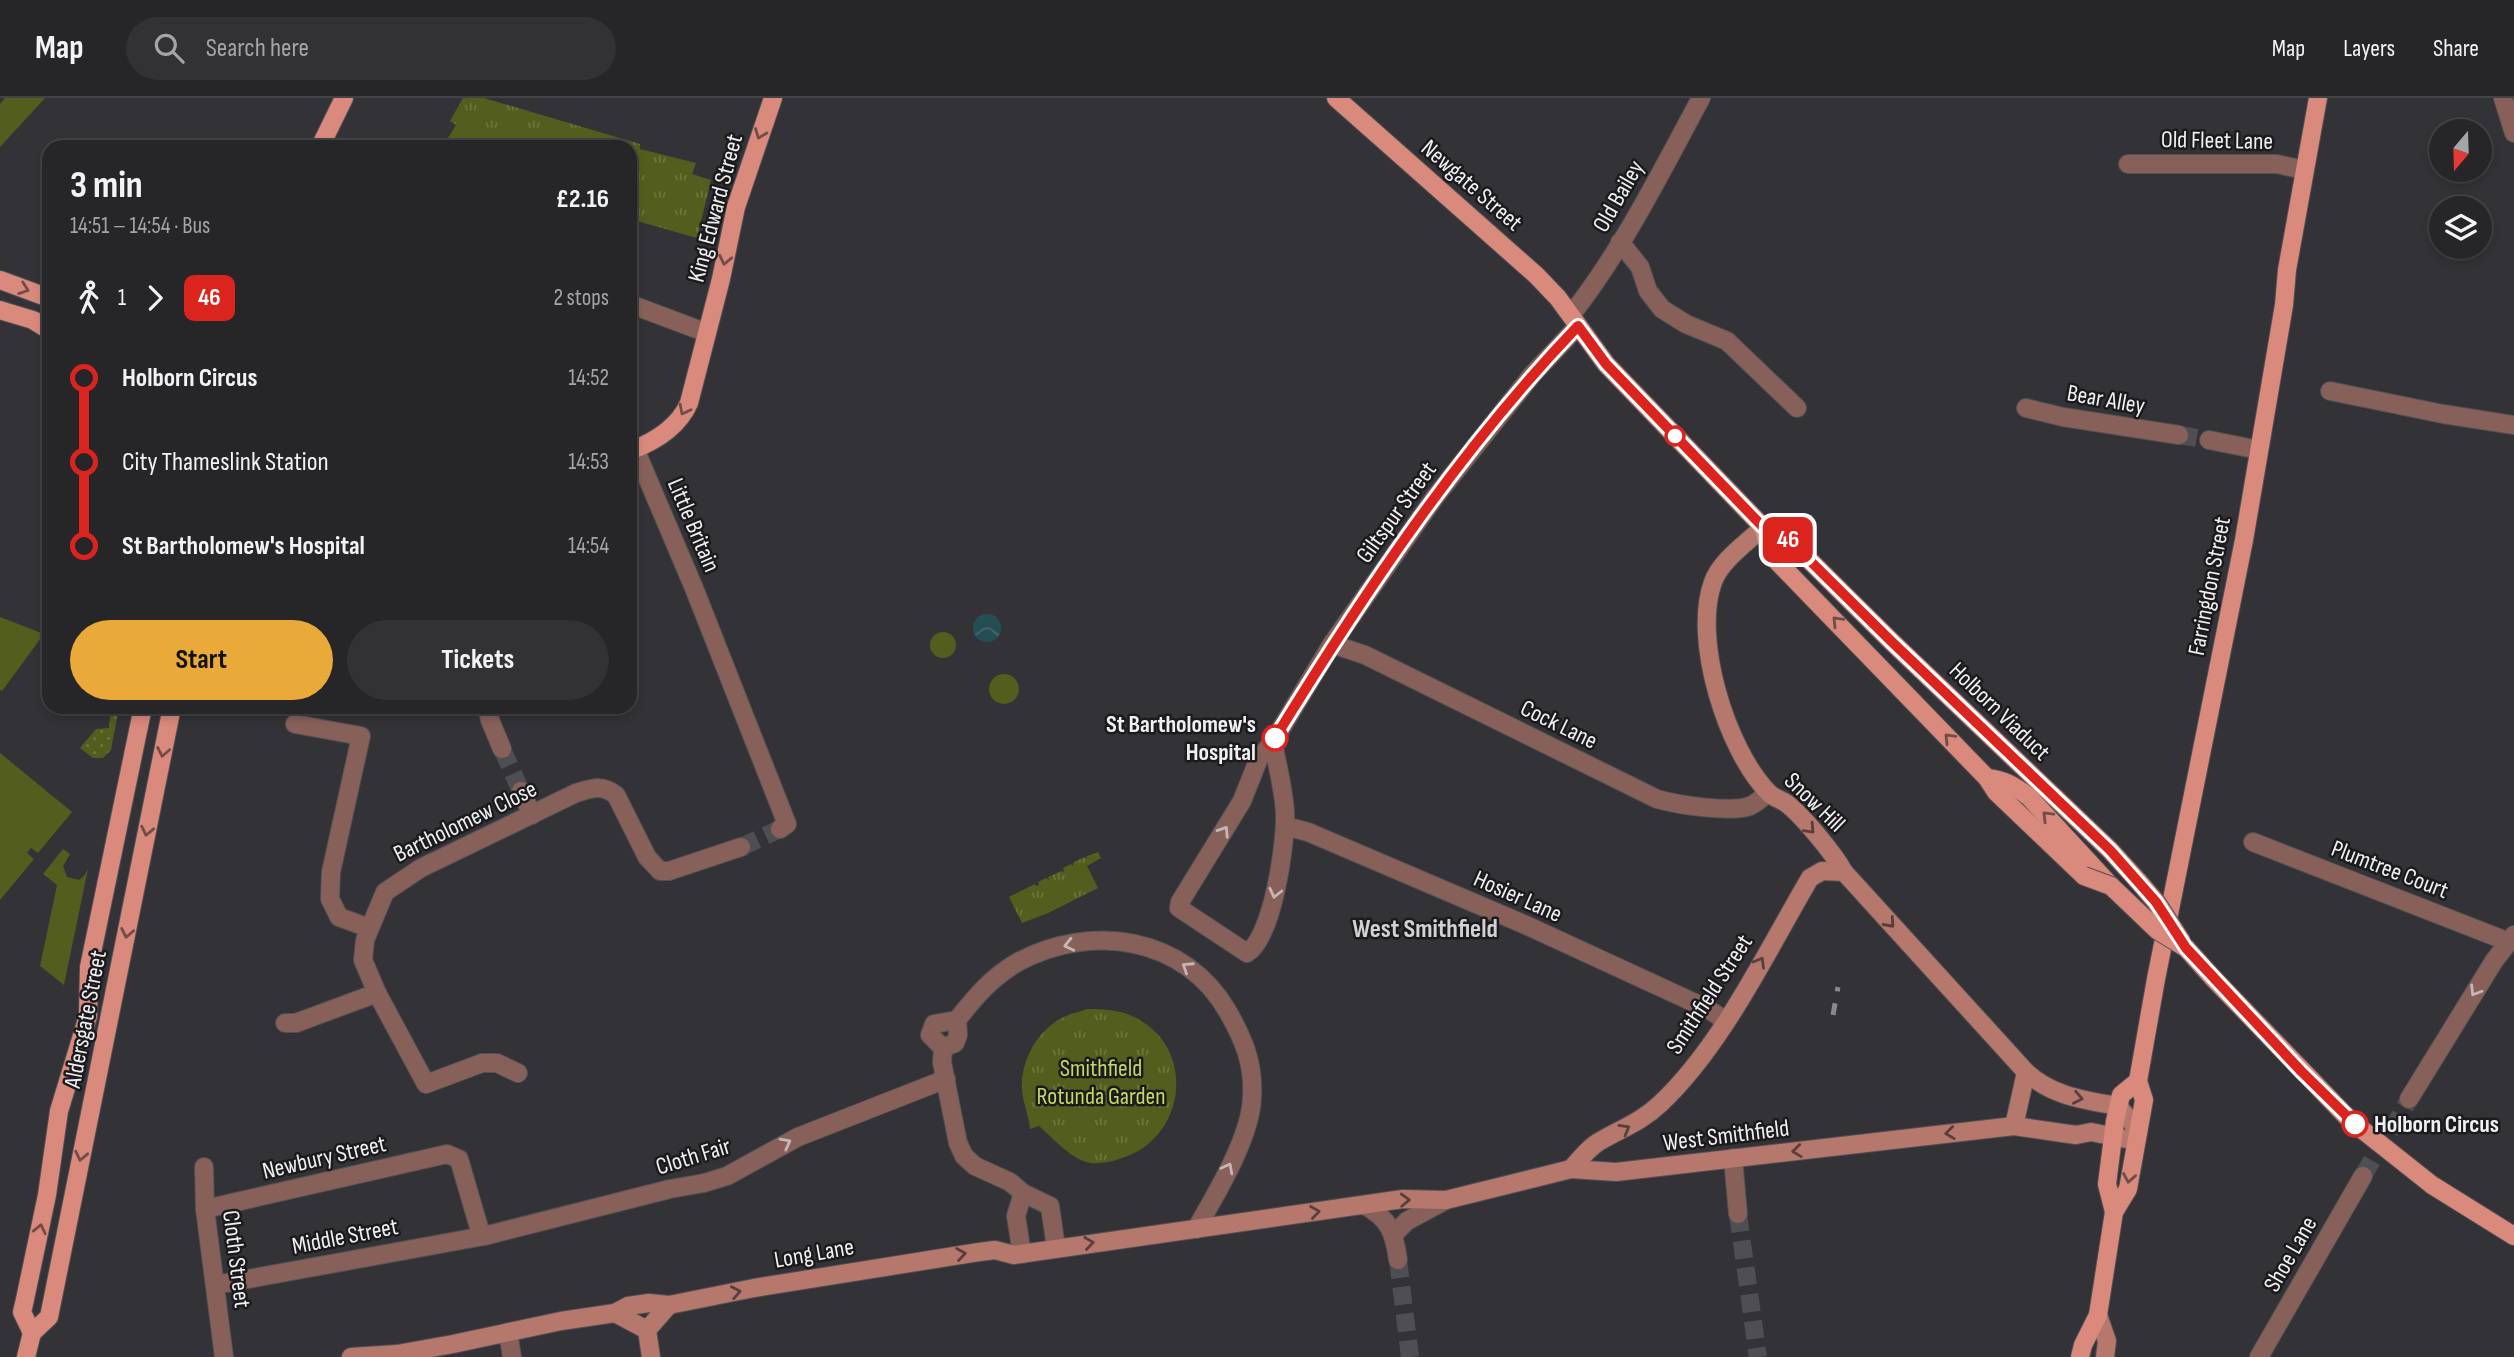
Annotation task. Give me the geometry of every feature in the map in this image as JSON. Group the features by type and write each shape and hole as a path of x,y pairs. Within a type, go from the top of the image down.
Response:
{"main road":[{"path":"323,140 344,98"},
{"name":"King Edward Street","path":"707,333 736,207 773,98"},
{"name":"Newgate Street","path":"1336,98 1524,263 1575,320"},
{"name":"Farringdon Street","path":"2080,1357 2098,1315 2115,1212 2128,1189 2144,1100 2138,1082 2259,450 2284,305 2287,270 2318,98"},
{"path":"0,280 42,295"},
{"path":"0,310 33,320 42,326"},
{"name":"Holborn Viaduct","path":"1575,320 1606,364 1763,527 1790,541 2110,850 2156,902 2186,948 2350,1120 2432,1185 2514,1236"},
{"name":"Little Britain","path":"637,448 658,438 684,415 694,388 707,333"},
{"name":"Holborn Viaduct","path":"1763,527 1771,555 1987,778 1996,792 2089,871 2111,886 2157,930 2186,948"},
{"name":"Aldersgate Street","path":"32,1333 22,1312 47,1195 64,1088 84,1037 88,1016 90,960 142,714"},
{"name":"Aldersgate Street","path":"26,1357 32,1333 49,1317 171,714"},
{"name":"Farringdon Street","path":"2115,1212 2106,1184 2112,1136 2121,1096 2138,1082"}],"street":[{"name":"Old Bailey","path":"1575,320 1636,217 1701,98"},
{"path":"2503,98 2514,133"},
{"name":"Old Fleet Lane","path":"2128,164 2277,164 2304,170"},
{"path":"1620,242 1640,267 1648,291 1662,309 1686,324 1727,341 1797,408"},
{"path":"637,307 707,333"},
{"name":"Giltspur Street","path":"1273,742 1332,644 1435,497 1575,320"},
{"path":"2330,391 2514,425"},
{"name":"Bear Alley","path":"2026,408 2074,419 2179,435"},
{"path":"2209,440 2259,450"},
{"name":"Little Britain","path":"637,459 694,588 787,824 780,829"},
{"name":"Snow Hill","path":"1763,527 1717,573 1709,598 1707,625 1710,664 1717,694 1748,764 1768,793 1786,803 1835,856 1844,872 2026,1072 2039,1084 2067,1097 2118,1106"},
{"name":"Cock Lane","path":"1332,644 1365,655 1657,799 1676,804 1737,809 1753,805 1768,793"},
{"path":"489,714 502,749"},
{"path":"295,724 361,736 331,872 330,899 339,917 369,928"},
{"path":"1273,742 1285,810 1285,826 1274,899 1251,952 1247,953 1179,908 1192,880 1242,802 1259,758 1273,742"},
{"name":"Bartholomew Close","path":"518,1073 497,1063 481,1063 426,1084 377,993 363,960 365,940 385,892 421,868 576,793 598,786 607,788 616,795 647,857 660,871 668,871 741,847"},
{"path":"522,791 532,815"},
{"name":"Hosier Lane","path":"1285,826 1308,832 1519,923 1708,1009 1726,1021"},
{"name":"Plumtree Court","path":"2253,842 2511,938"},
{"name":"Smithfield Street","path":"1571,1169 1599,1141 1625,1130 1660,1104 1687,1074 1726,1021 1810,878 1822,871 1844,872"},
{"path":"2409,1098 2511,938"},
{"path":"1056,1248 1050,1206 1023,1193 1010,1182 975,1166 964,1156 958,1143 943,1048 956,1043 957,1020 982,988 991,981 1019,962 1066,944 1101,939 1154,948 1198,975 1221,1000 1244,1040 1251,1070 1252,1098 1241,1141 1196,1228"},
{"path":"285,1023 296,1023 377,993"},
{"path":"2014,1126 2026,1072"},
{"name":"Cloth Fair","path":"484,1236 727,1176 798,1137 946,1079"},
{"path":"2118,1106 2137,1136"},
{"name":"West Smithfield","path":"1022,1254 1402,1199 1446,1200 1571,1169 1616,1172 2014,1126 2076,1135 2091,1132 2112,1136"},
{"path":"2112,1136 2137,1136"},
{"name":"Newbury Street","path":"205,1209 447,1154 459,1159 480,1231 484,1236"},
{"path":"1733,1158 1738,1214"},
{"name":"Cloth Street","path":"204,1167 205,1209 224,1357"},
{"name":"Shoe Lane","path":"2259,1357 2363,1176"},
{"path":"1022,1254 1016,1216 1023,1193"},
{"name":"West Smithfield","path":"1394,1234 1407,1222 1446,1200"},
{"path":"1364,1205 1380,1213 1394,1234 1398,1260"},
{"name":"Middle Street","path":"215,1285 484,1236"},
{"name":"Long Lane","path":"351,1357 397,1354 615,1313 628,1306 649,1303 669,1305 754,1288 979,1252 995,1250 1007,1255 1022,1254"},
{"path":"647,1331 669,1305"},
{"path":"615,1313 647,1331 652,1357"},
{"path":"2098,1315 2107,1341 2105,1357"},
{"path":"508,1332 512,1357"}],"green space":[{"path":"5,98 45,98 0,147 0,104"},
{"path":"463,98 484,98 626,140 446,140 456,125 450,121"},
{"path":"637,143 640,144 640,149 696,163 692,174 711,180 697,238 637,221"},
{"path":"0,617 42,633 42,637 2,691"},
{"path":"943,632 952,636 956,645 952,654 943,658 934,654 930,645 934,636"},
{"path":"1004,674 1015,678 1019,689 1015,700 1004,704 993,700 989,689 993,678"},
{"path":"110,714 118,714 111,750 103,758 93,758 80,748 96,729 109,728"},
{"path":"0,753 72,812 38,853 31,848 27,853 34,859 0,900"},
{"path":"63,849 70,854 63,866 67,877 79,880 88,869 64,985 40,966 57,885 43,874"},
{"path":"1098,852 1101,858 1087,866 1098,888 1022,923 1009,897 1035,884 1039,885 1038,882 1046,878 1049,880 1048,877 1064,872 1063,868 1071,864 1073,866 1073,863"},
{"name":"Smithfield Rotunda Garden","path":"1087,1009 1116,1011 1143,1022 1160,1037 1171,1055 1176,1076 1175,1096 1169,1116 1158,1134 1142,1148 1109,1162 1086,1162 1061,1146 1039,1126 1030,1129 1023,1097 1026,1061 1038,1039 1055,1022"}],"water":[{"path":"987,614 997,618 1001,628 997,638 987,642 977,638 973,628 977,618"}],"tunnel":[{"path":"2179,435 2209,440"},
{"path":"502,749 521,791"},
{"path":"741,847 780,829"},
{"path":"2363,1176 2409,1099"},
{"path":"1738,1214 1758,1357"},
{"path":"1398,1260 1410,1357"}],"railway":[{"path":"1833,1015 1838,987"}],"bus line":[{"name":"46","path":"1275,738 1332,644 1435,497 1525,384 1578,326 1606,364 1763,527 1790,541 2110,850 2156,902 2186,948 2301,1071 2355,1124"}],"place":[{"name":"St Bartholomew's Hospital","path":"1275,738"},
{"name":"Holborn Circus","path":"2355,1124"}],"district":[{"name":"West Smithfield","path":"1425,928"}]}
